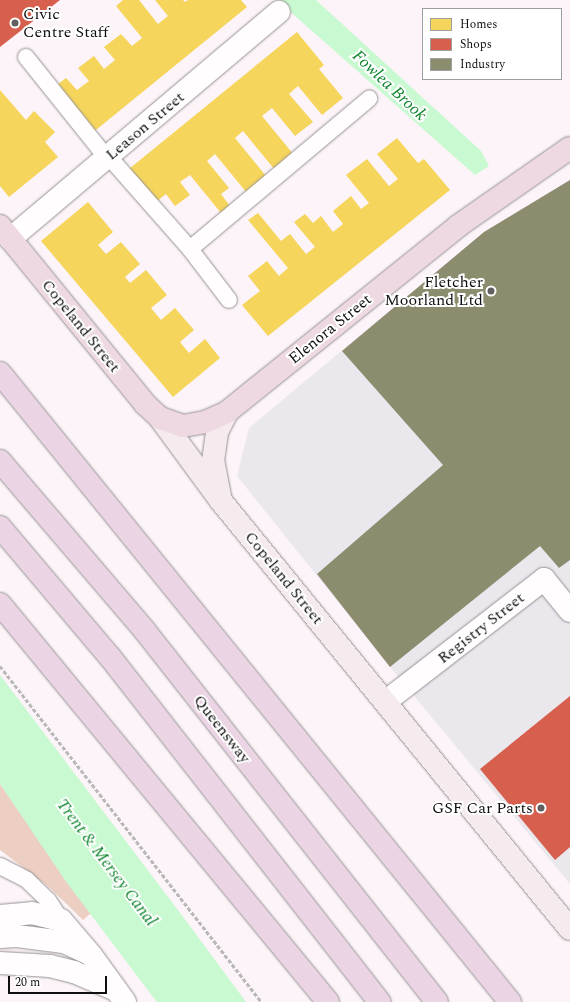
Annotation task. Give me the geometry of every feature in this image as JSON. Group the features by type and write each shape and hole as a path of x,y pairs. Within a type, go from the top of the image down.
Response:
{"highway":[{"path":"0,373 510,1002"},
{"name":"Queensway","path":"0,461 145,631 437,1002"},
{"path":"0,527 110,657 380,1002"},
{"path":"0,604 328,1002"}],"main road":[{"name":"Elenora Street","path":"160,418 183,426 205,422 227,412 458,226 570,148"},
{"name":"Copeland Street","path":"5,232 144,404 160,418"}],"street":[{"name":"Leason Street","path":"5,232 108,157 279,12"},
{"name":"Elenora Street","path":"221,501 213,461 217,432 227,412"},
{"name":"Copeland Street","path":"160,418 221,501 570,929"},
{"name":"Registry Street","path":"385,702 544,579 570,611"},
{"path":"0,916 32,913 61,920 91,954 121,996"},
{"path":"0,938 17,936 64,942 91,954"},
{"path":"0,963 56,967 74,972 121,996"}],"lane":[{"path":"26,57 108,157 190,249 229,300"},
{"path":"190,249 369,99"},
{"path":"0,866 27,880 48,900 61,920"}],"path":[{"path":"0,666 262,1002"}],"shaded area":[{"path":"570,180 570,884 390,667 237,476 249,428 484,232"},
{"path":"0,784 91,913 83,920 49,887 0,850"}],"water":[{"name":"Fowlea Brook","path":"277,0 316,0 481,151 489,166 475,175"},
{"name":"Trent & Mersey Canal","path":"0,675 246,1002 157,1002 67,883 0,784"}],"building: Homes":[{"path":"123,0 139,0 158,24 168,16 155,0 183,0 185,2 188,0 241,0 247,7 91,134 57,85 66,78 77,90 89,81 78,68 94,56 104,69 115,60 104,47 121,34 132,46 142,38 116,6"},
{"path":"297,32 324,65 319,69 343,98 322,115 298,86 289,94 313,122 295,136 272,108 262,116 294,155 275,170 243,131 235,138 266,176 247,193 215,154 207,161 229,188 221,194 230,206 221,213 190,175 180,182 190,195 175,206 166,194 156,202 129,169"},
{"path":"0,90 26,120 34,111 55,132 45,142 58,157 9,197 0,186"},
{"path":"397,138 418,163 424,159 450,190 268,336 242,305 260,291 248,276 267,261 279,276 288,268 248,220 258,213 281,241 290,234 306,254 315,247 294,222 305,214 313,223 321,216 333,232 343,224 333,211 351,196 361,209 369,203 346,175 367,159 389,186 398,179 377,154"},
{"path":"88,202 113,232 98,245 106,254 121,242 140,264 125,277 130,283 146,270 167,295 151,308 161,320 175,308 194,330 180,342 189,353 205,339 220,358 173,397 41,241"}],"building: Shops":[{"name":"Civic Centre Staff","path":"0,0 60,0 0,47"},
{"name":"GSF Car Parts","path":"570,696 570,847 555,860 480,769"}],"building: Industry":[{"path":"570,180 570,560 559,568 540,546 390,667 317,574 443,465 342,351 484,232"}],"place":[{"name":"Civic Centre Staff","path":"15,23"},
{"name":"Fletcher Moorland Ltd","path":"491,291"},
{"name":"GSF Car Parts","path":"541,808"}]}
